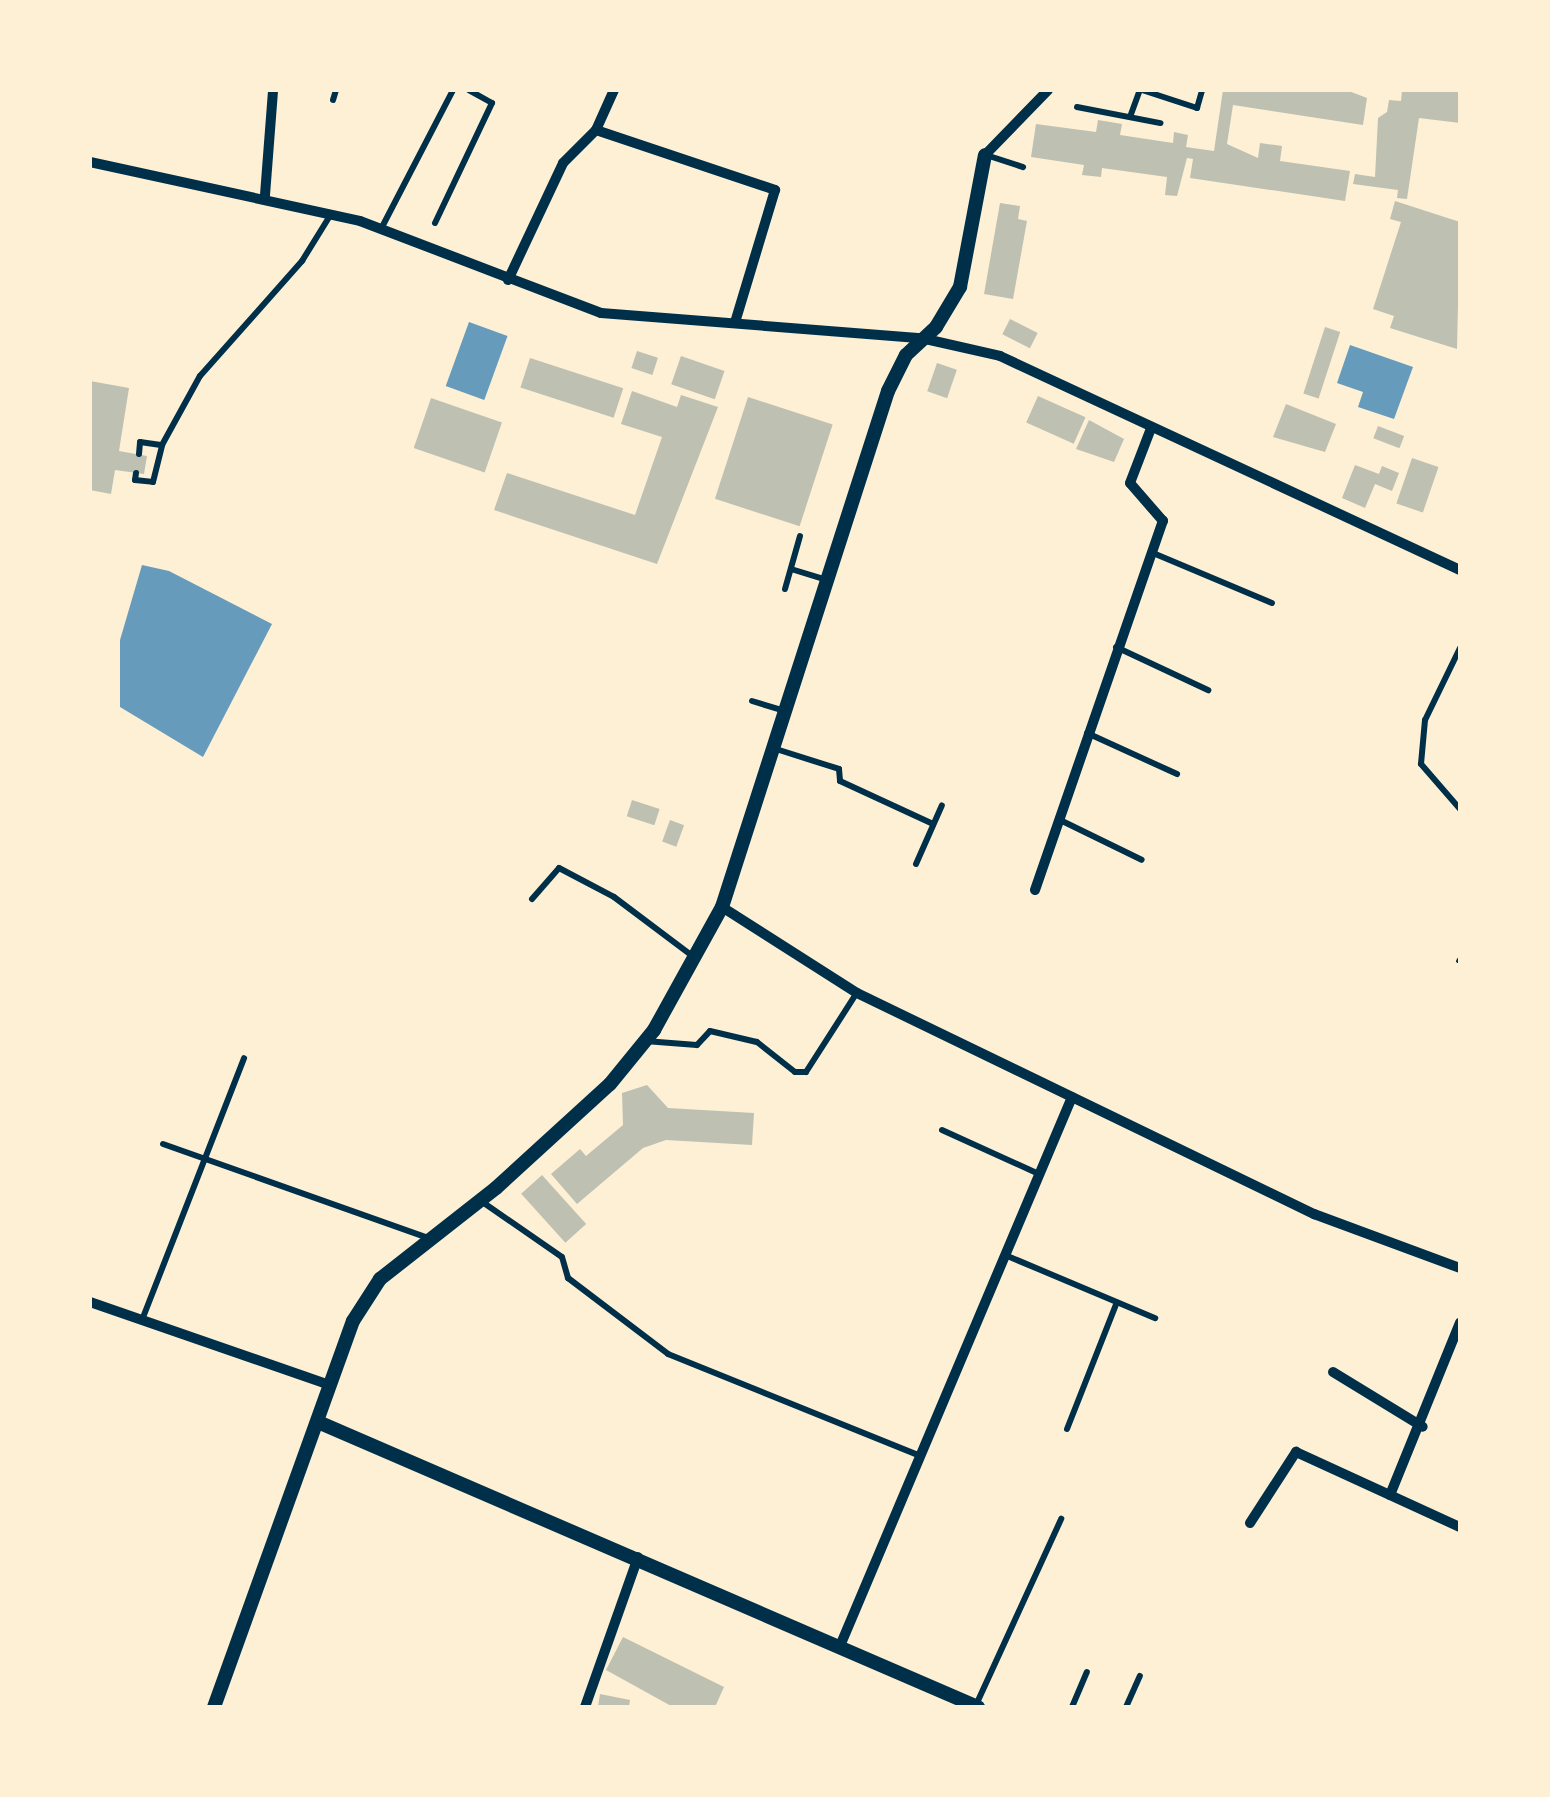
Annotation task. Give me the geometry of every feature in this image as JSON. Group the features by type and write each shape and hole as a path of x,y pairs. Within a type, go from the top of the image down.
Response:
{"street":[{"path":"266,196 273,90"},
{"path":"508,280 563,163 596,130 614,90"},
{"path":"214,1707 353,1320 380,1280 573,1122 645,1040 722,907 788,712 888,391 921,338 936,328 960,287 985,155 1040,92"},
{"path":"596,130 775,190 736,319"},
{"path":"90,162 266,196 332,214 601,312 736,319 921,338 1000,356 1150,431 1460,570"},
{"path":"1035,890 1085,732 1151,552 1160,512 1130,483 1150,431"},
{"path":"722,907 857,993 1314,1214 1460,1268"},
{"path":"840,1646 1072,1096"},
{"path":"90,1302 330,1385"},
{"path":"1390,1495 1423,1427 1460,1323"},
{"path":"1333,1372 1423,1427"},
{"path":"318,1422 976,1706"},
{"path":"1250,1522 1296,1452 1460,1527"},
{"path":"585,1707 638,1557"}],"lane":[{"path":"334,100 336,90"},
{"path":"381,229 452,90"},
{"path":"435,223 492,103 469,90"},
{"path":"1130,117 1141,90 1197,108 1202,90"},
{"path":"1078,108 1160,123"},
{"path":"985,155 1023,167"},
{"path":"136,473 135,480 153,482 162,445 208,366 302,261 332,214"},
{"path":"138,454 140,442 162,445"},
{"path":"785,589 800,536"},
{"path":"1151,552 1272,603"},
{"path":"791,569 828,580"},
{"path":"1115,646 1208,690"},
{"path":"1460,648 1424,720 1421,764 1460,809"},
{"path":"752,701 788,712"},
{"path":"1085,732 1177,774"},
{"path":"776,749 839,768 840,781 934,824"},
{"path":"916,864 942,805"},
{"path":"1058,819 1142,860"},
{"path":"532,900 558,868 614,897 694,957"},
{"path":"645,1040 697,1045 710,1031 757,1042 794,1072 806,1072 857,993"},
{"path":"142,1320 244,1058"},
{"path":"942,1130 1039,1174"},
{"path":"163,1144 428,1238"},
{"path":"480,1200 562,1257 568,1278 668,1354 921,1456"},
{"path":"1005,1255 1154,1318"},
{"path":"1067,1429 1116,1302"},
{"path":"976,1706 1061,1520"},
{"path":"1072,1707 1088,1672"},
{"path":"1126,1707 1140,1676"}],"water":[{"path":"469,322 508,336 484,400 446,386"},
{"path":"1350,345 1413,367 1394,419 1358,407 1363,392 1337,383"},
{"path":"142,565 169,571 272,624 203,757 120,707 120,640"}],"building":[{"path":"1223,90 1346,90 1367,98 1363,125 1233,105 1227,144 1258,158 1260,143 1282,146 1280,161 1350,171 1345,201 1190,178 1193,159 1187,158 1177,196 1165,195 1167,177 1102,168 1101,177 1082,175 1084,165 1031,157 1036,124 1096,132 1098,120 1122,124 1120,135 1173,143 1174,132 1188,135 1186,147 1214,151"},
{"path":"1402,90 1460,90 1460,123 1419,118 1407,199 1397,198 1398,190 1353,184 1355,174 1375,177 1378,118 1387,112 1389,100 1401,101"},
{"path":"1395,201 1460,222 1457,349 1390,328 1394,316 1373,309 1401,222 1390,219"},
{"path":"1000,203 1020,206 1018,219 1027,221 1013,299 984,294"},
{"path":"1010,319 1038,333 1030,348 1002,334"},
{"path":"1325,327 1340,332 1319,399 1303,394"},
{"path":"637,351 658,358 652,375 631,368"},
{"path":"681,356 724,371 715,399 671,384"},
{"path":"530,358 623,388 614,418 520,387"},
{"path":"937,363 957,370 947,398 927,391"},
{"path":"90,381 129,388 119,451 147,456 144,474 115,470 111,494 90,490"},
{"path":"632,391 677,407 681,395 718,407 657,564 494,510 507,473 635,515 662,437 621,424"},
{"path":"1038,396 1086,417 1074,444 1026,422"},
{"path":"748,397 833,425 800,526 715,499"},
{"path":"431,398 502,422 485,473 414,448"},
{"path":"1286,404 1336,424 1325,452 1273,437"},
{"path":"1089,420 1124,439 1114,462 1076,449"},
{"path":"1378,426 1404,436 1399,448 1373,438"},
{"path":"1412,458 1438,467 1423,513 1396,503"},
{"path":"1355,465 1379,474 1382,466 1399,473 1392,491 1375,484 1365,508 1342,498"},
{"path":"632,800 660,809 654,825 627,816"},
{"path":"670,820 684,825 676,847 662,842"},
{"path":"647,1085 668,1108 754,1113 752,1145 666,1140 643,1148 577,1204 551,1174 580,1149 586,1156 623,1125 622,1093"},
{"path":"542,1175 586,1224 565,1243 521,1194"},
{"path":"623,1637 724,1687 715,1707 673,1707 606,1670"},
{"path":"600,1694 630,1700 629,1707 598,1707"}]}
